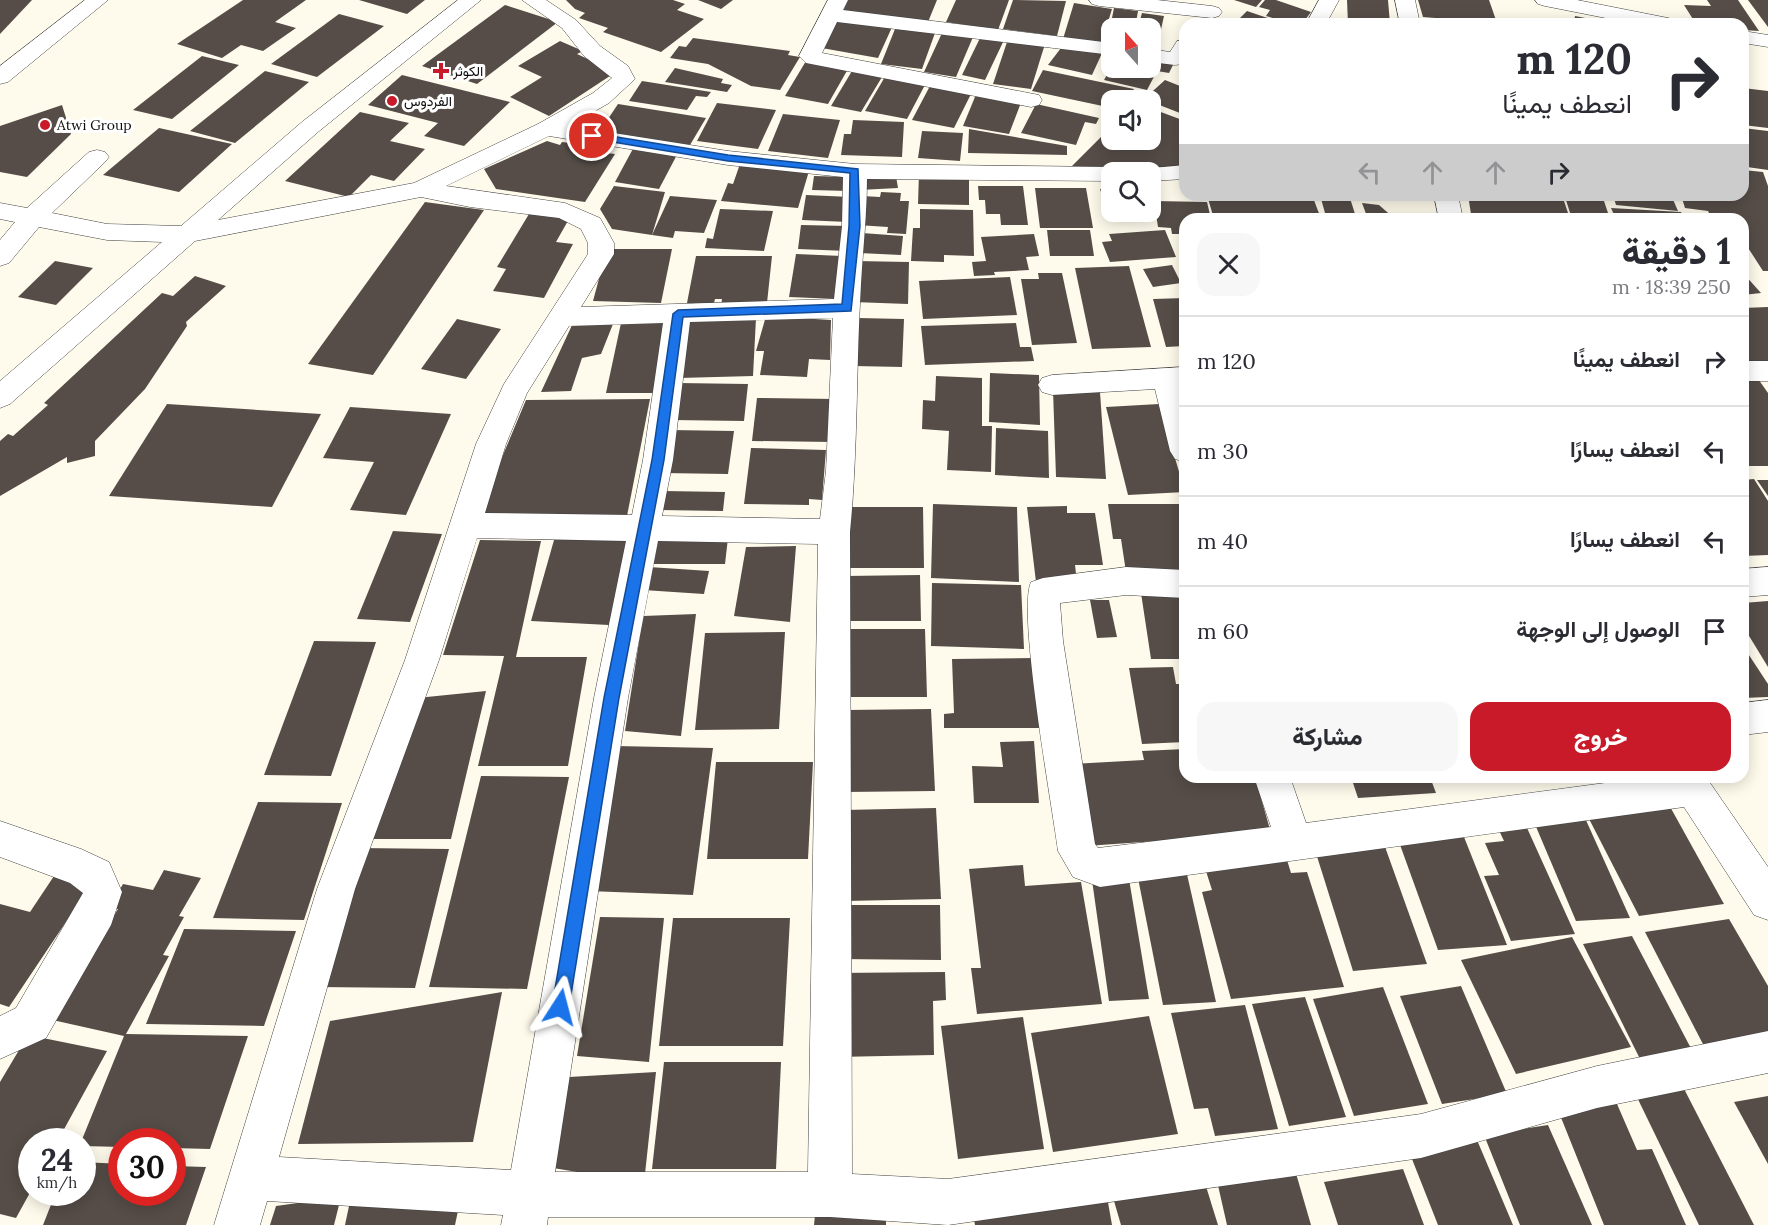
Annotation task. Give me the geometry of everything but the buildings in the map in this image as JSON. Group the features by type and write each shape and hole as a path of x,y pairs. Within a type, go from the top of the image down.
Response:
{"street":[{"path":"0,77 98,0"},
{"path":"0,397 310,127 471,0"},
{"path":"0,211 107,232 187,234 323,210 421,189 546,129 601,98 624,79 620,71 592,51 569,24 532,0"},
{"path":"1099,0 1212,12"},
{"path":"1319,18 1329,0"},
{"path":"1405,0 1409,18"},
{"path":"1545,0 1637,18"},
{"path":"1031,99 810,56 835,7 1101,47"},
{"path":"1749,39 1767,44"},
{"path":"1161,57 1175,59 1179,54"},
{"path":"546,129 728,158 855,171 1101,174"},
{"path":"0,257 33,217 97,157"},
{"path":"830,1195 834,532 842,471 847,308 855,226 855,171"},
{"path":"1161,173 1179,172"},
{"path":"237,1225 336,888 422,660 491,444 514,391 601,254 601,243 591,224 565,211 470,199 421,189"},
{"path":"562,317 847,308"},
{"path":"527,1209 611,698 642,529 658,460 678,314"},
{"path":"1749,371 1768,371"},
{"path":"1052,384 1175,377 1179,407"},
{"path":"466,525 834,532"},
{"path":"1179,584 1126,581 1043,592 1046,641 1077,851 1086,864 1100,868 1688,783 1768,900"},
{"path":"1749,583 1768,581"},
{"path":"1749,718 1768,716"},
{"path":"1274,783 1294,841"},
{"path":"0,839 81,868 95,876 103,892 97,911 31,1023 0,1038"},
{"path":"252,1178 527,1209 830,1195 948,1202 1421,1136 1597,1087 1768,1052"}],"place":[{"name":"الكوثر","path":"441,71"},
{"name":"الفردوس","path":"392,101"},
{"name":"Atwi Group","path":"45,125"}],"route":[{"path":"560,1007 611,698 642,529 658,460 678,314 847,308 855,226 855,171 728,158 592,136"}]}
